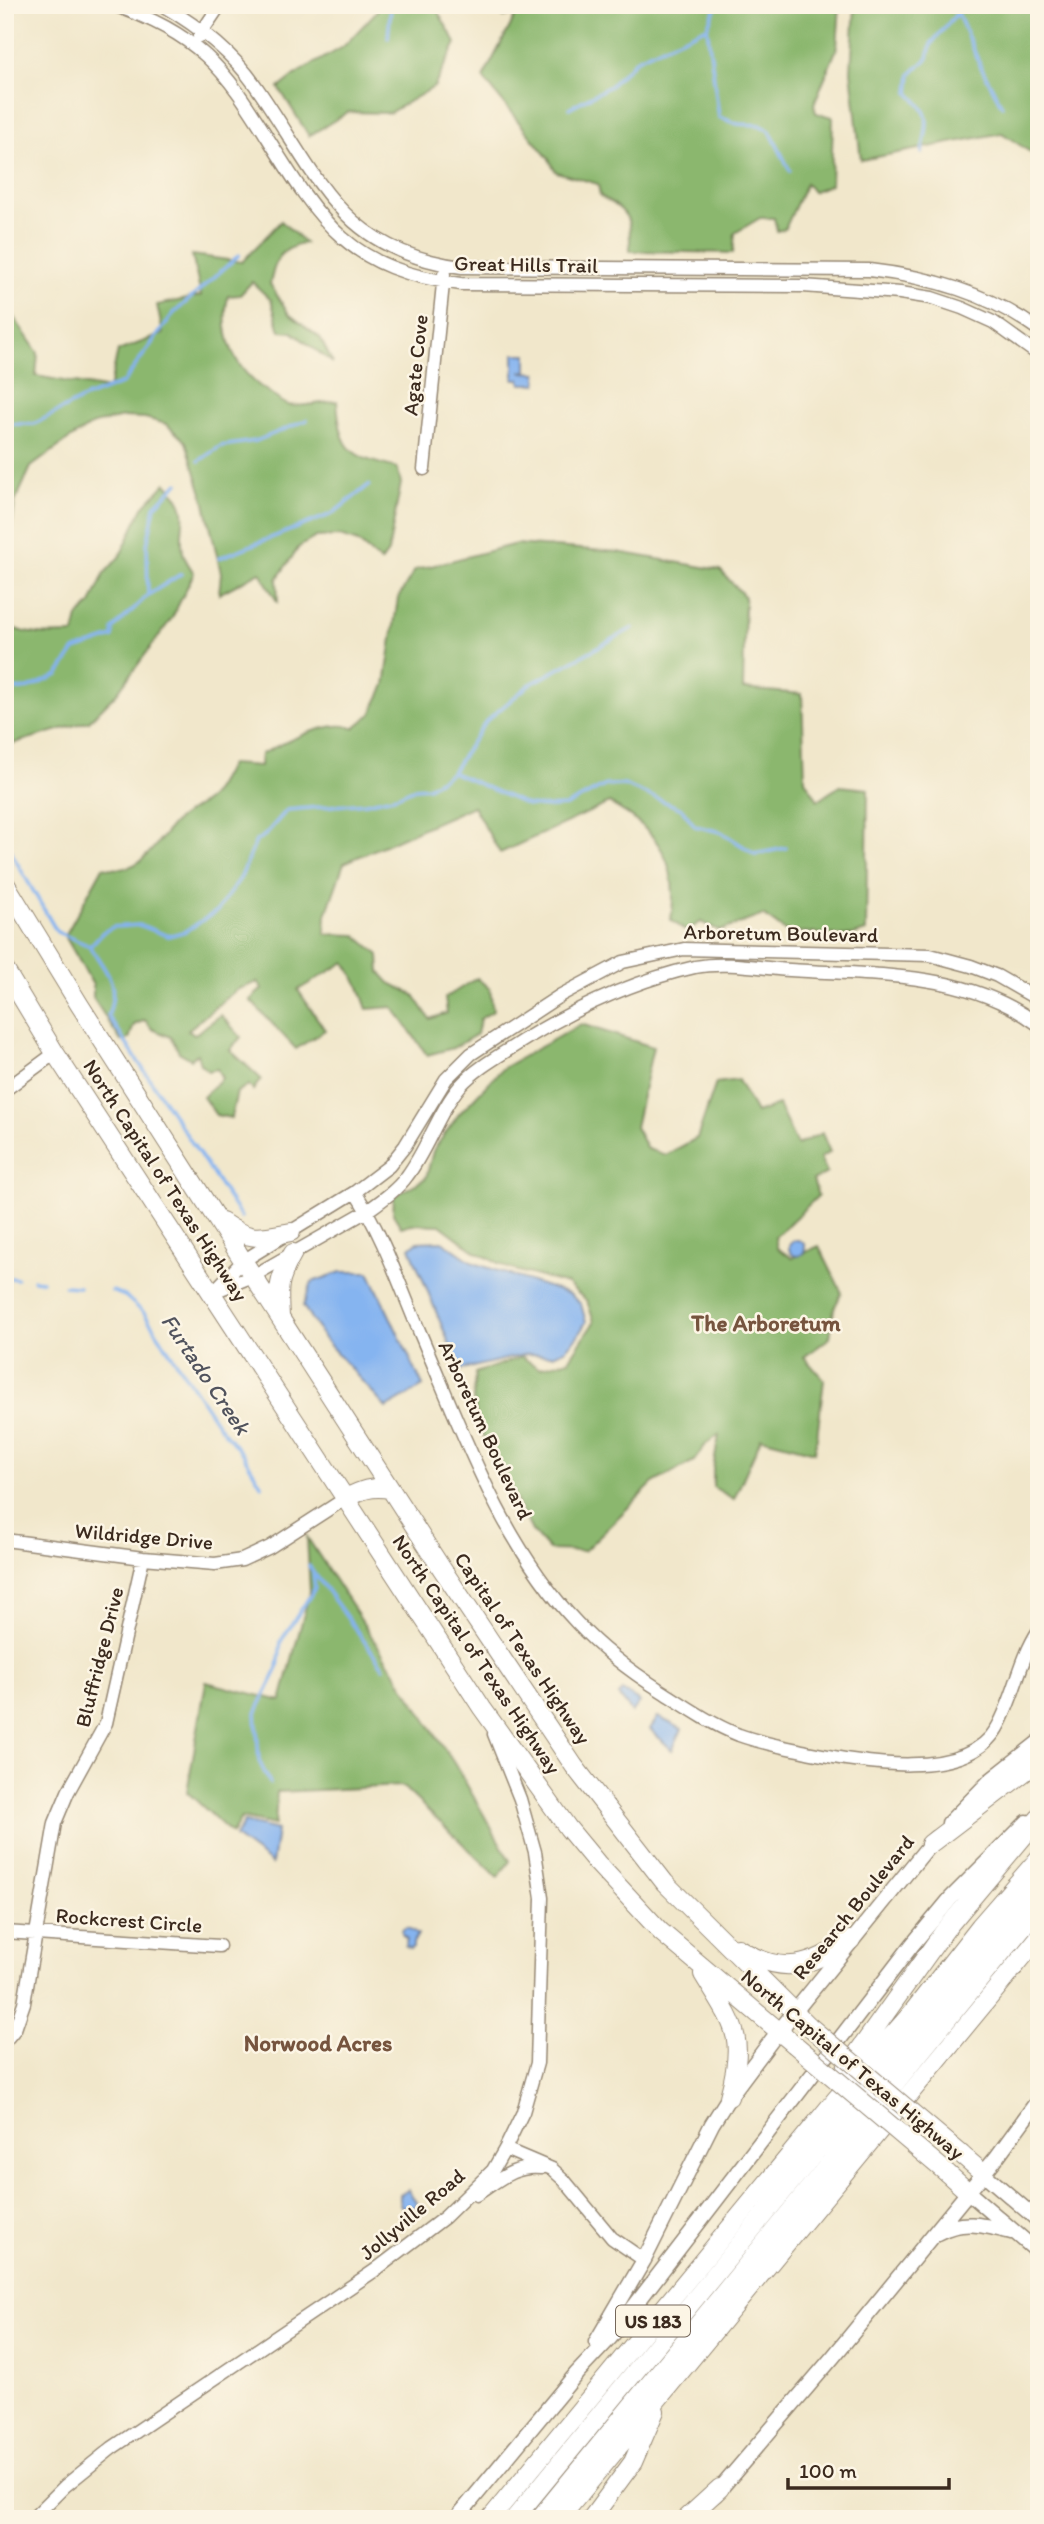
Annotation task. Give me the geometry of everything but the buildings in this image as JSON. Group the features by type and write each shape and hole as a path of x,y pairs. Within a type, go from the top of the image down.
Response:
{"highway":[{"name":"North Capital of Texas Highway","path":"5,883 248,1269"},
{"name":"North Capital of Texas Highway","path":"5,970 55,1053 482,1708 568,1828 661,1932 967,2191"},
{"path":"213,1215 248,1237 291,1232"},
{"path":"281,1320 278,1286 293,1254"},
{"name":"Capital of Texas Highway","path":"248,1269 574,1766 664,1883 809,2026"},
{"path":"346,1498 364,1489 390,1489"},
{"path":"930,1844 1039,1761"},
{"path":"816,2124 825,2098 945,1930 1039,1818"},
{"name":"US 183","path":"490,2519 1039,1858"},
{"path":"514,2519 1039,1880"},
{"path":"540,2519 1039,1907"},
{"path":"715,1934 753,1958 786,1966 810,1962 851,1940"},
{"name":"US 183","path":"559,2519 1039,1937"},
{"path":"698,1965 735,2030 738,2063 729,2097"},
{"name":"North Capital of Texas Highway","path":"809,2026 983,2173"},
{"path":"591,2519 633,2462 664,2390"},
{"path":"687,2519 720,2488"}],"main road":[{"name":"Research Boulevard","path":"577,2373 644,2260 712,2124 729,2097 851,1940 930,1844 973,1796 1039,1742"},
{"name":"Research Boulevard","path":"456,2519 577,2373 610,2338 920,1935 1000,1847 1039,1812"},
{"path":"697,2519 983,2173 1039,2099"},
{"name":"North Capital of Texas Highway","path":"983,2173 1039,2221"},
{"name":"North Capital of Texas Highway","path":"967,2191 1039,2253"},
{"path":"930,2237 951,2225 963,2224 1016,2233"}],"street":[{"name":"Great Hills Trail","path":"113,5 137,13 169,30 193,46 225,76 321,218 363,254 390,268 419,278 474,284 803,286 900,293 932,298 962,308 993,322 1038,353"},
{"name":"Great Hills Trail","path":"162,5 203,30 219,44 254,83 318,182 344,215 363,231 398,251 445,265 462,267 880,271 931,280 961,289 995,303 1039,330"},
{"path":"193,46 220,5"},
{"name":"Agate Cove","path":"424,469 445,265"},
{"name":"Arboretum Boulevard","path":"213,1292 248,1269 291,1232 355,1192 389,1166 405,1146 446,1079 471,1054 561,995 623,962 684,949 930,954 997,976 1039,1000"},
{"name":"Arboretum Boulevard","path":"248,1269 293,1254 368,1211 407,1177 461,1085 487,1064 567,1015 655,976 698,967 745,966 928,979 966,988 999,1000 1037,1019"},
{"path":"5,1090 55,1053"},
{"name":"Arboretum Boulevard","path":"355,1192 368,1211 475,1462 528,1560 560,1604 596,1642 637,1675 676,1700 738,1735 831,1757 903,1765 962,1757 982,1746 997,1728 1027,1648 1039,1630"},
{"name":"Wildridge Drive","path":"5,1540 143,1558 215,1564 242,1560 270,1547 346,1498"},
{"name":"Bluffridge Drive","path":"5,2041 15,2029 24,2003 55,1823 68,1792 106,1723 143,1558"},
{"name":"Jollyville Road","path":"32,2519 65,2486 111,2448 374,2271 467,2198 493,2170 505,2149 527,2101 537,2063 542,1898 535,1852 520,1799 482,1708"},
{"name":"Rockcrest Circle","path":"5,1932 219,1946"},
{"path":"505,2149 551,2169 564,2180 612,2238 644,2260"},
{"path":"467,2198 477,2195 515,2169 551,2169"}],"green space":[{"path":"376,5 434,5 456,43 434,87 389,113 348,112 309,136 279,88 299,72 343,47 377,11"},
{"path":"499,5 840,5 837,48 814,104 816,113 833,117 831,184 813,192 806,183 785,229 777,231 774,218 760,218 735,233 733,253 630,251 629,223 623,212 600,196 598,184 556,172 549,159 483,78 517,13 503,17"},
{"path":"855,5 1039,5 1039,153 1033,154 1002,133 861,160 851,71"},
{"path":"281,221 305,243 280,256 270,284 289,314 320,338 333,363 292,332 280,331 271,300 252,282 240,295 228,296 228,339 239,364 258,384 288,405 337,401 341,431 350,449 368,460 397,468 401,483 388,552 381,562 358,542 340,536 316,537 299,547 277,579 278,603 260,572 219,594 221,573 205,503 186,442 166,424 145,418 123,417 94,424 31,467 15,502 10,539 5,535 5,304 38,353 36,376 109,389 118,351 163,334 157,305 201,296 192,255 242,262"},
{"path":"166,483 183,510 183,552 194,573 172,618 117,693 89,721 5,746 5,625 30,633 74,634 78,617 91,604 104,574 120,556 143,507"},
{"path":"516,544 618,552 720,570 745,597 743,689 802,694 805,780 818,800 840,786 868,789 866,931 851,936 785,931 763,915 720,931 701,922 686,931 671,920 672,882 669,865 662,851 641,825 609,803 500,853 473,806 344,863 326,915 325,934 356,935 379,955 380,972 390,983 414,995 430,1019 447,1013 445,998 477,978 490,989 493,1011 480,1019 477,1034 453,1048 427,1055 393,1007 367,1009 358,984 345,962 298,990 325,1030 296,1049 250,1000 262,989 258,982 236,990 188,1030 195,1034 221,1015 241,1037 230,1050 261,1079 253,1090 249,1085 237,1092 231,1118 216,1115 203,1097 222,1078 217,1069 208,1071 200,1064 197,1054 191,1059 179,1052 171,1037 152,1029 145,1020 134,1025 129,1039 121,1041 93,998 93,985 65,936 103,867 128,867 146,857 175,822 210,797 230,764 260,766 261,754 282,744 333,726 354,728 371,714 385,685 398,598 415,570"},
{"path":"581,1024 653,1047 635,1127 647,1149 666,1155 697,1138 716,1083 738,1080 756,1113 778,1105 797,1145 822,1133 830,1152 820,1158 827,1173 813,1180 818,1196 775,1237 777,1248 792,1258 819,1246 842,1293 834,1308 830,1338 804,1357 824,1380 815,1452 761,1438 734,1499 713,1487 719,1435 707,1443 694,1461 653,1483 584,1551 549,1550 532,1531 479,1427 473,1400 475,1373 522,1357 539,1368 569,1360 594,1322 587,1301 567,1284 508,1268 476,1252 440,1225 411,1224 401,1227 393,1214 394,1196 426,1178 433,1151 459,1114 503,1068"},
{"path":"307,1537 459,1771 510,1861 498,1877 402,1786 277,1792 275,1825 241,1818 232,1834 187,1792 206,1682 281,1701 310,1591"}],"water":[{"path":"514,354 527,354 527,371 520,372 537,373 537,384 521,384 520,379 514,379"},
{"path":"794,1240 800,1240 805,1248 803,1254 794,1256 789,1251 789,1245"},
{"path":"442,1241 474,1263 569,1294 581,1304 586,1322 577,1337 565,1350 553,1355 527,1354 460,1370 410,1248 417,1242"},
{"path":"341,1272 369,1272 423,1386 386,1408 325,1340 303,1306 312,1282"},
{"path":"622,1691 640,1702 632,1712 618,1695"},
{"path":"658,1717 682,1729 672,1750 650,1729"},
{"path":"244,1822 277,1830 272,1864 235,1837"},
{"path":"407,1927 418,1934 410,1949 405,1946 407,1939 402,1934 402,1930"},
{"path":"408,2190 417,2203 413,2208 402,2207 400,2204 400,2195"}],"waterway":[{"path":"388,38 391,5"},
{"path":"717,5 707,27 719,117 738,124 759,125 770,131 790,171"},
{"path":"922,153 927,120 922,108 909,93 911,74 928,58 931,44 964,5"},
{"path":"958,14 981,67 1002,106"},
{"path":"569,108 610,86 637,59 707,27"},
{"path":"5,424 34,424 84,398 123,383 173,314 239,255"},
{"path":"199,461 221,446 256,441 307,420"},
{"path":"5,697 14,690 29,688 58,675 75,650 113,637 113,629 148,595 147,545 155,506 178,483"},
{"path":"219,558 332,514 369,485"},
{"path":"148,595 181,574"},
{"path":"241,1217 108,1016 113,995 112,986 90,946 103,932 113,927 140,925 168,936 186,931 217,911 241,877 256,841 265,835 287,810 366,803 397,796 415,788 428,787 452,772 486,721 529,685 633,628"},
{"path":"452,772 527,805 550,807 566,806 606,785 624,785 682,809 695,826 721,832 755,854 786,848"},
{"path":"5,842 57,932 90,946"},
{"name":"Furtado Creek","path":"11,1278 17,1279"},
{"name":"Furtado Creek","path":"33,1280 42,1281"},
{"name":"Furtado Creek","path":"64,1286 79,1287"},
{"name":"Furtado Creek","path":"112,1291 125,1296 144,1313 262,1486"},
{"name":"Furtado Creek","path":"309,1566 384,1668"},
{"path":"270,1783 259,1761 256,1713 278,1668 281,1641 315,1588 313,1573"}],"district":[{"name":"The Arboretum","path":"766,1323"},
{"name":"Norwood Acres","path":"318,2043"}]}
